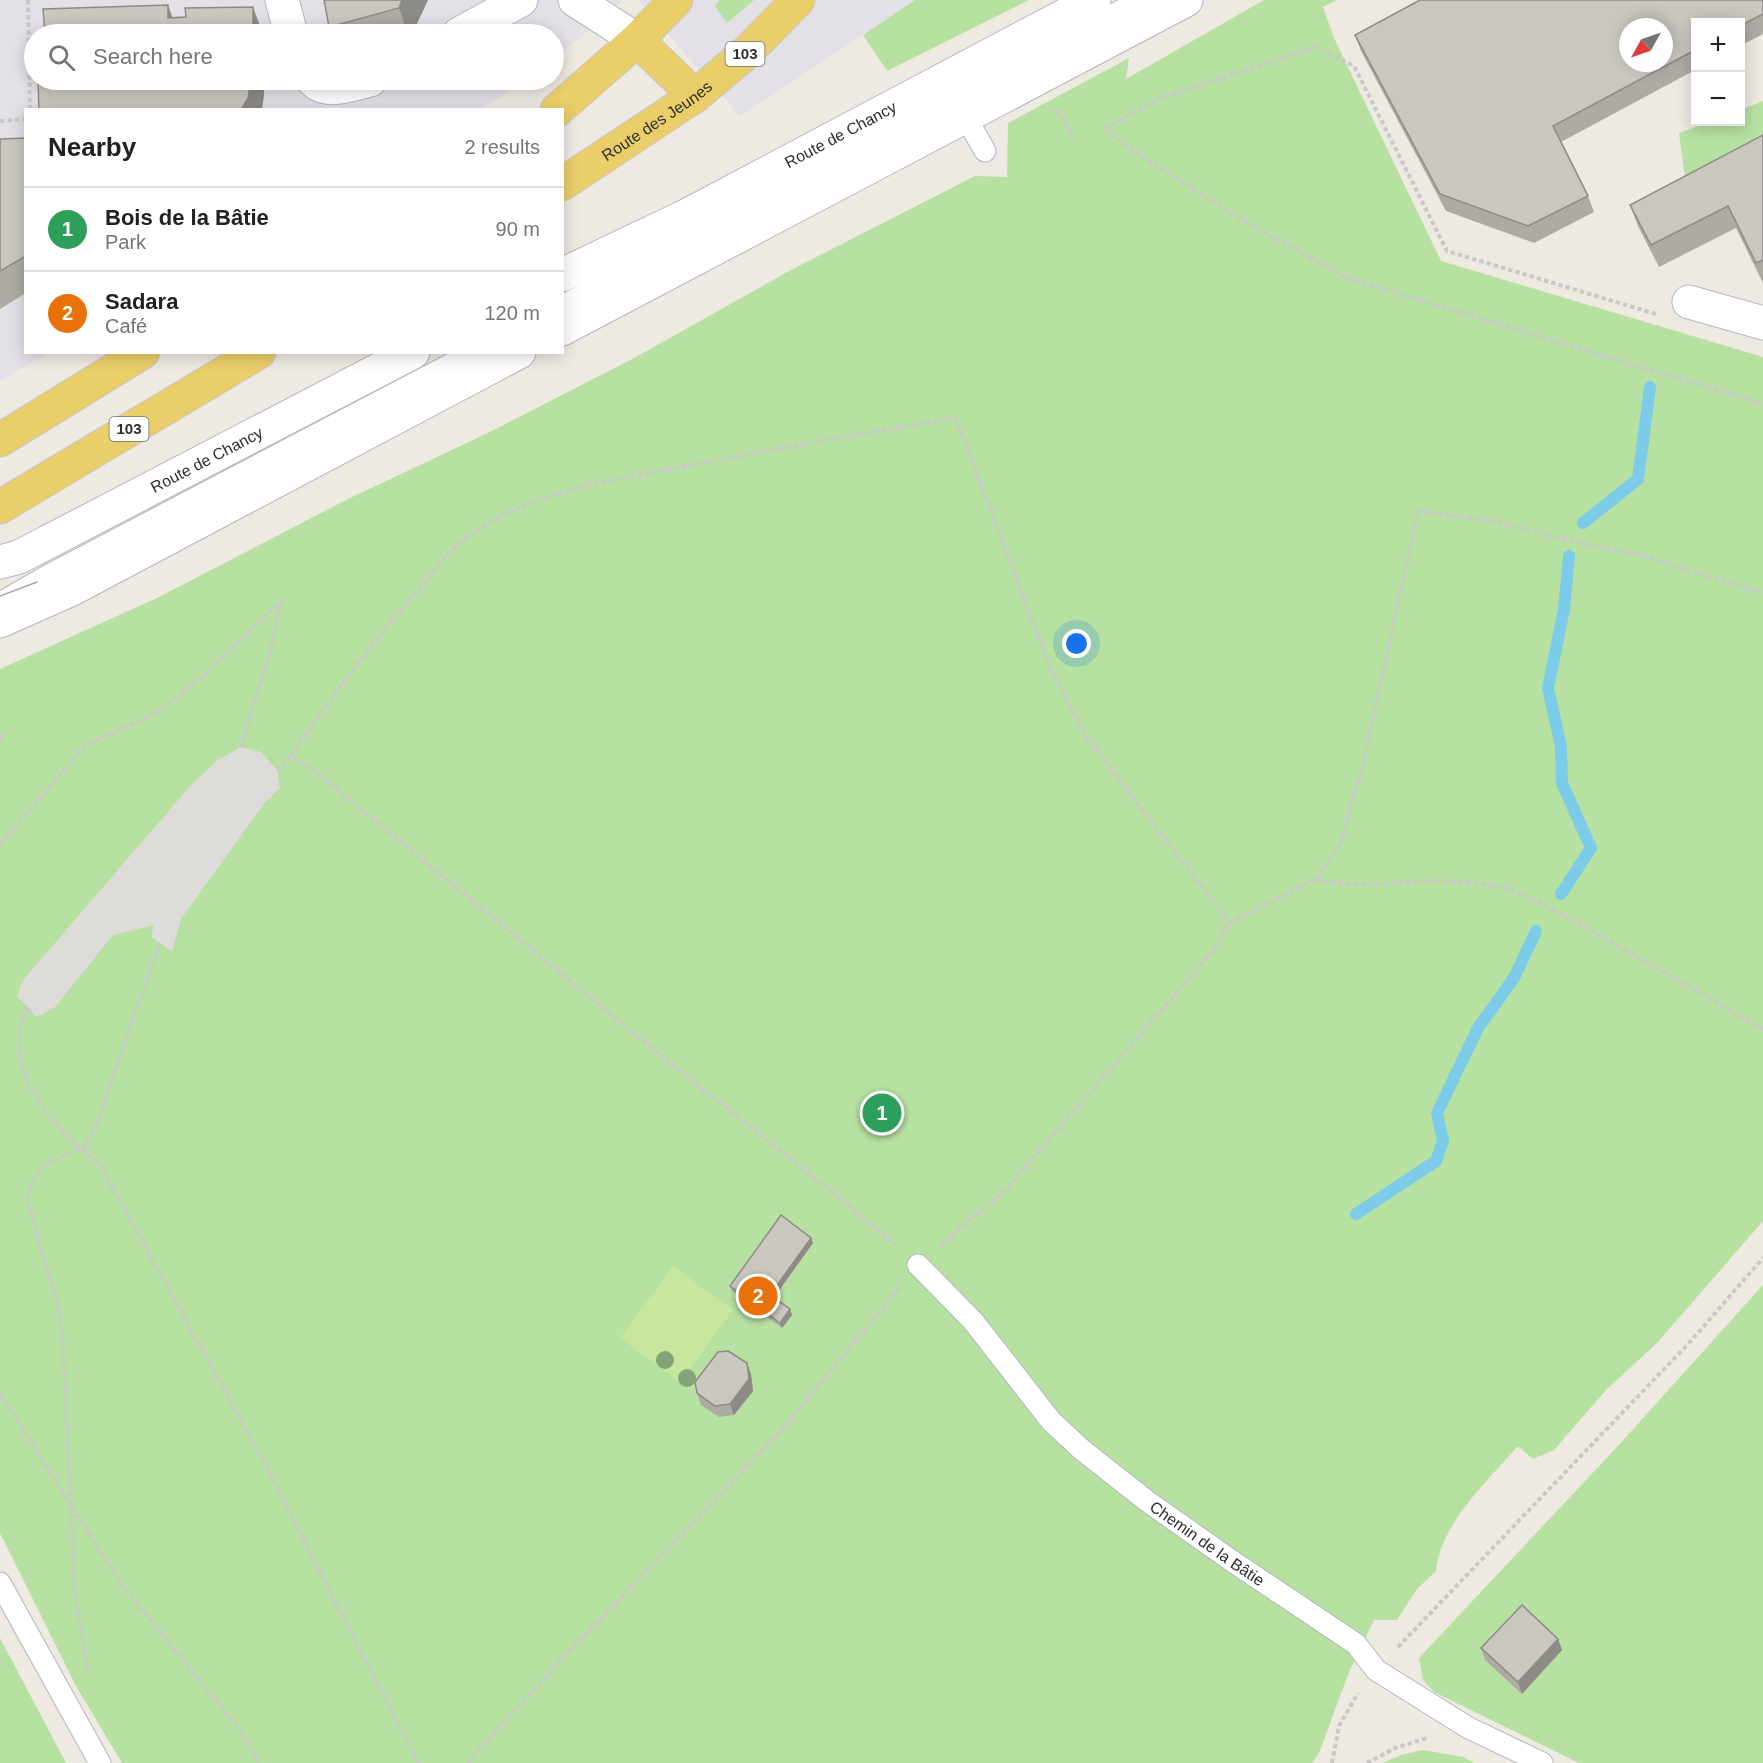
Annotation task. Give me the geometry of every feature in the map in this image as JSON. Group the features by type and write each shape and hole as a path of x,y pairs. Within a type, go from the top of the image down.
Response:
{"main road":[{"path":"282,0 288,24"},
{"path":"477,24 521,0"},
{"path":"575,0 637,39 695,96"},
{"path":"559,108 637,39 676,0"},
{"name":"Route de Chancy","path":"573,270 686,216 1094,0"},
{"path":"564,329 960,107 1186,0"},
{"name":"Route des Jeunes","path":"564,183 695,96 746,53 794,4"},
{"path":"1676,309 1763,323"},
{"path":"0,440 141,354"},
{"name":"103","path":"0,507 256,354"},
{"name":"Route de Chancy","path":"0,562 19,557 408,354"},
{"path":"0,621 72,589 515,354"}],"lane":[{"path":"564,305 960,107 1141,0"},
{"path":"960,107 985,151"},
{"path":"0,603 470,354"},
{"name":"Chemin de la Bâtie","path":"918,1265 973,1321 1051,1421 1081,1449 1147,1501 1356,1644 1377,1670 1467,1727 1542,1763"},
{"path":"0,1583 100,1763"}],"path":[{"path":"28,0 28,24"},
{"path":"1676,309 1447,250 1354,66 1316,46 1164,97 1104,128 1141,156 1261,231 1350,279 1763,404"},
{"path":"30,90 30,108"},
{"path":"1055,104 1073,139"},
{"path":"0,122 24,119"},
{"path":"277,770 291,756 381,632 446,556 467,536 488,523 526,505 576,489 831,438 956,418 1050,668 1086,736 1230,923"},
{"path":"468,1763 576,1644 780,1432 918,1265 1006,1189 1212,953 1230,923 1315,879 1339,846 1359,783 1418,511 1494,521 1570,541 1640,555 1763,593"},
{"path":"0,844 84,746 158,712 205,674 281,601 271,650 241,747"},
{"path":"0,734 0,742"},
{"path":"291,756 317,773 676,1068 831,1191 918,1265"},
{"path":"1315,879 1332,884 1430,881 1476,883 1507,889 1569,918 1763,1029"},
{"path":"93,1684 88,1674 75,1594 63,1344 58,1306 27,1200 30,1186 42,1166 81,1148 94,1132 160,943"},
{"path":"28,1008 18,1038 30,1086 50,1116 69,1138 94,1157 102,1168 268,1470 418,1763"},
{"path":"1332,1763 1339,1726 1351,1702 1377,1670 1690,1342 1763,1258"},
{"path":"0,1394 124,1588 243,1734 258,1763"},
{"path":"1367,1763 1395,1748 1467,1727"}],"shaded area":[{"path":"0,0 623,0 564,51 564,24 24,24 24,90 509,90 482,108 24,108 24,354 46,354 0,381"},
{"path":"638,0 915,0 740,116"},
{"path":"241,747 261,752 277,770 280,788 263,805 181,919 172,951 151,937 154,925 113,935 55,1007 37,1017 17,996 23,980 192,784 218,760"}],"green space":[{"path":"720,0 754,0 727,23 715,6"},
{"path":"915,0 1029,0 887,71 863,35"},
{"path":"1264,0 1337,0 1323,7 1334,38 1441,261 1763,357 1763,1221 1657,1343 1606,1390 1554,1450 1533,1459 1518,1446 1480,1488 1456,1519 1440,1553 1436,1571 1417,1589 1397,1620 1374,1620 1349,1672 1319,1753 1312,1763 122,1763 76,1686 0,1533 0,669 157,598 348,499 492,431 634,358 791,270 975,176 1007,177 1008,123 1129,58 1126,79"},
{"path":"1763,101 1763,161 1688,200 1679,133 1698,126 1745,126 1745,108"},
{"path":"673,1266 733,1310 680,1382 620,1338"},
{"path":"1763,1285 1763,1763 1579,1763 1434,1692 1423,1680 1419,1658 1617,1447"},
{"path":"0,1638 66,1763 0,1763"},
{"path":"1423,1750 1463,1757 1474,1763 1383,1763 1401,1755"}],"building":[{"path":"324,0 402,0 399,8 340,24 328,24"},
{"path":"1420,0 1763,0 1763,14 1745,23 1745,18 1691,18 1691,52 1673,62 1673,18 1619,18 1619,72 1654,72 1553,126 1588,196 1528,226 1440,194 1355,35"},
{"path":"168,5 168,18 186,17 185,8 253,7 253,24 44,24 43,9"},
{"path":"38,90 249,90 242,108 39,108"},
{"path":"1763,135 1763,260 1756,263 1728,206 1651,245 1630,205"},
{"path":"24,138 24,257 0,271 0,139"},
{"path":"781,1215 811,1238 770,1295 790,1309 780,1323 730,1286"},
{"path":"728,1351 747,1363 749,1379 730,1404 715,1406 697,1393 695,1382 718,1352"},
{"path":"1522,1605 1558,1639 1518,1682 1481,1648"}],"waterway":[{"path":"1583,523 1638,479 1650,387"},
{"path":"1561,894 1591,848 1562,783 1561,747 1548,688 1564,609 1569,556"},
{"path":"1356,1214 1436,1161 1443,1141 1437,1113 1478,1028 1514,978 1536,931"}],"tram line":[{"path":"0,596 37,582"}],"place":[{"name":"Bois de la Bâtie","path":"882,1113"},
{"name":"Sadara","path":"758,1296"}]}
